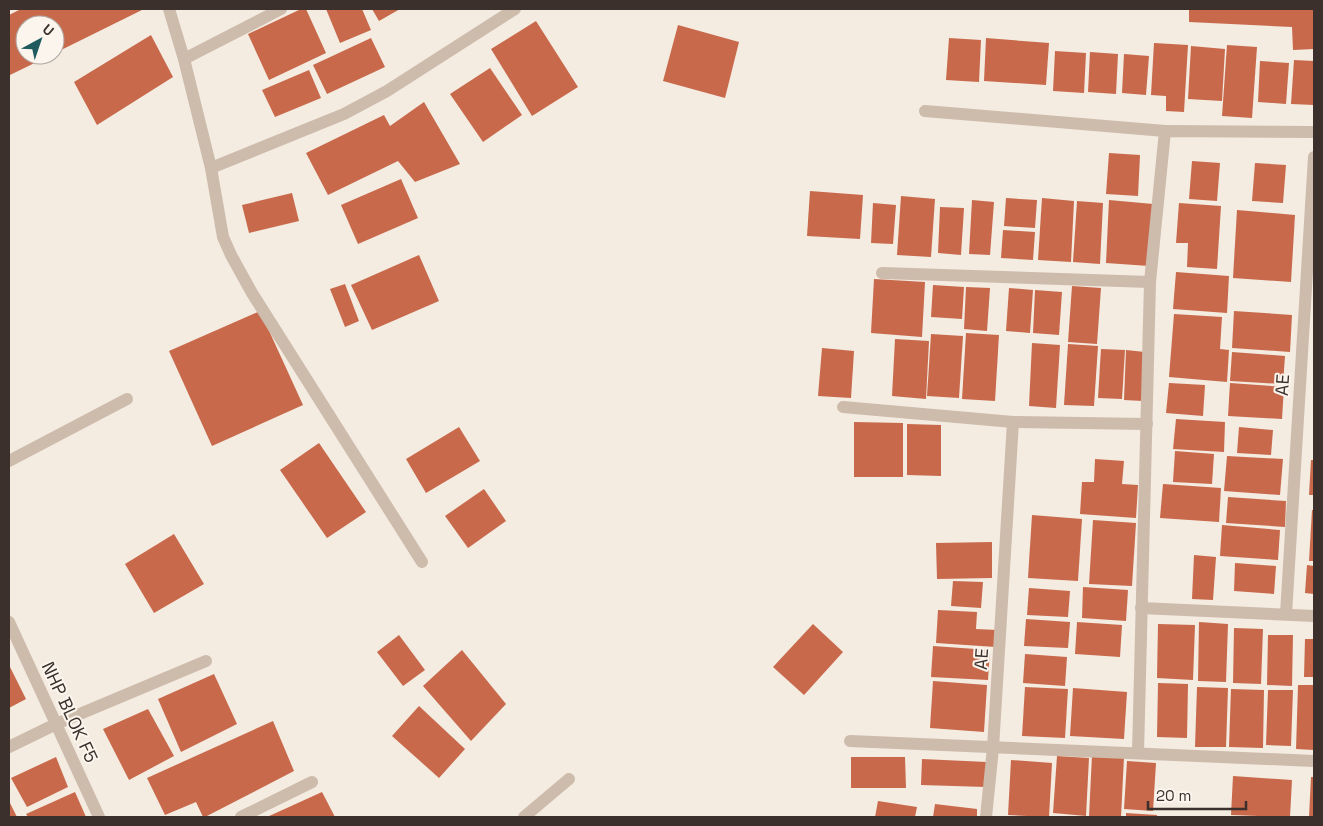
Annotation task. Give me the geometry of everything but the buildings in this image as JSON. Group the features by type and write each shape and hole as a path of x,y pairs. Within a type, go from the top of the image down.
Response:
{"street":[{"path":"168,9 184,59 211,168 223,237 231,255 252,293 422,562"},
{"path":"184,59 281,9"},
{"path":"211,168 344,114 387,91 515,9"},
{"path":"925,111 1165,131 1314,132"},
{"path":"1138,753 1150,282 1165,131"},
{"name":"AE","path":"1286,614 1314,157"},
{"path":"882,272 1150,282"},
{"path":"9,461 127,400"},
{"path":"843,407 1013,422 1147,424"},
{"name":"AE","path":"986,817 993,748 1013,422"},
{"path":"1141,608 1314,616"},
{"name":"NHP BLOK F5","path":"9,622 100,817"},
{"path":"9,747 56,724 206,661"},
{"path":"850,741 1314,761"},
{"path":"524,817 569,779"},
{"path":"240,817 312,782"}]}
